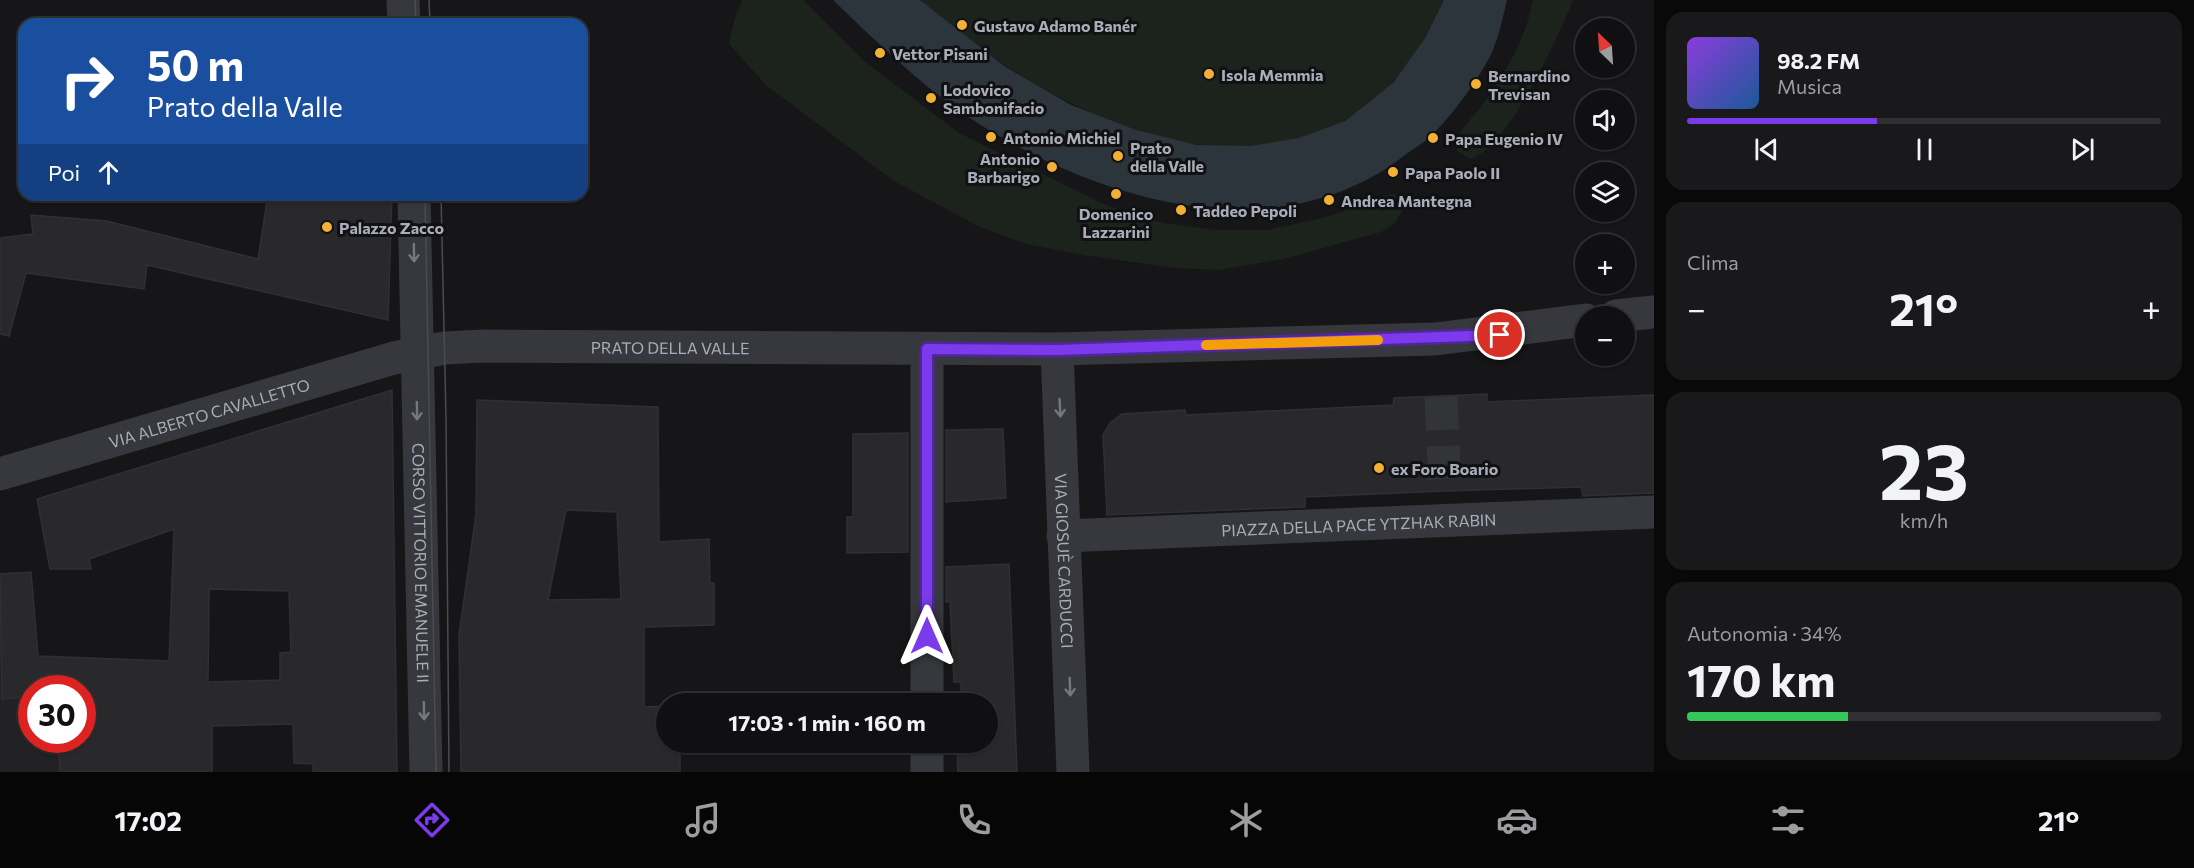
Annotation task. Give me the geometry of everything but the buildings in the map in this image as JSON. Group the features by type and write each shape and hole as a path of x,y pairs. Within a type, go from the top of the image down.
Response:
{"street":[{"path":"403,0 404,18"},
{"path":"414,201 416,353"},
{"path":"1635,314 1654,312"},
{"name":"PRATO DELLA VALLE","path":"416,353 445,348 539,345 1057,350 1435,339 1575,321"},
{"path":"1635,327 1654,326"},
{"path":"1435,339 1575,331"},
{"path":"927,349 927,693"},
{"name":"VIA GIOSUÈ CARDUCCI","path":"1057,350 1073,772"},
{"name":"VIA ALBERTO CAVALLETTO","path":"0,474 416,353"},
{"name":"CORSO VITTORIO EMANUELE II","path":"416,353 426,772"},
{"name":"PIAZZA DELLA PACE YTZHAK RABIN","path":"1063,536 1654,512"},
{"path":"927,753 927,772"}],"shaded area":[{"path":"742,0 803,0 865,62 959,133 1108,206 1163,223 1216,230 1268,230 1327,217 1392,194 1398,196 1403,209 1395,223 1381,232 1283,259 1219,270 1175,268 1026,244 980,227 894,181 766,85 729,44"},
{"path":"833,0 920,0 1004,66 1071,105 1136,130 1197,145 1251,146 1299,138 1345,121 1394,82 1425,38 1444,0 1507,0 1497,40 1487,62 1458,105 1427,139 1354,186 1300,203 1244,209 1186,205 1129,192 1073,173 1019,147 970,118 933,91"},
{"name":"Isola Memmia","path":"920,0 1444,0 1422,42 1402,72 1389,87 1347,119 1290,141 1234,147 1176,141 1119,124 1063,99 1010,69 962,35"},
{"path":"1533,0 1573,0 1544,64 1515,114 1500,135 1484,151 1470,159 1457,151 1455,140 1504,73 1522,38"},
{"path":"31,572 38,661 64,659 65,675 18,675 18,753 73,753 75,772 0,772 0,574"}],"tunnel":[{"path":"1441,397 1445,491"}],"tram line":[{"path":"415,0 416,18"},
{"path":"429,0 430,18"},
{"path":"425,201 436,772"},
{"path":"441,201 446,418 449,772"}],"slow traffic":[{"path":"1206,345 1378,340"}],"place":[{"name":"Gustavo Adamo Banér","path":"962,25"},
{"name":"Vettor Pisani","path":"880,53"},
{"name":"Isola Memmia","path":"1209,74"},
{"name":"Bernardino Trevisan","path":"1476,84"},
{"name":"Lodovico Sambonifacio","path":"931,98"},
{"name":"Antonio Michiel","path":"991,137"},
{"name":"Papa Eugenio IV","path":"1433,138"},
{"name":"Prato della Valle","path":"1118,156"},
{"name":"Antonio Barbarigo","path":"1052,167"},
{"name":"Papa Paolo II","path":"1393,172"},
{"name":"Domenico Lazzarini","path":"1116,194"},
{"name":"Andrea Mantegna","path":"1329,200"},
{"name":"Taddeo Pepoli","path":"1181,210"},
{"name":"Palazzo Zacco","path":"327,227"},
{"name":"ex Foro Boario","path":"1379,468"}],"route":[{"path":"927,636 927,349 1057,350 1500,335"}]}
